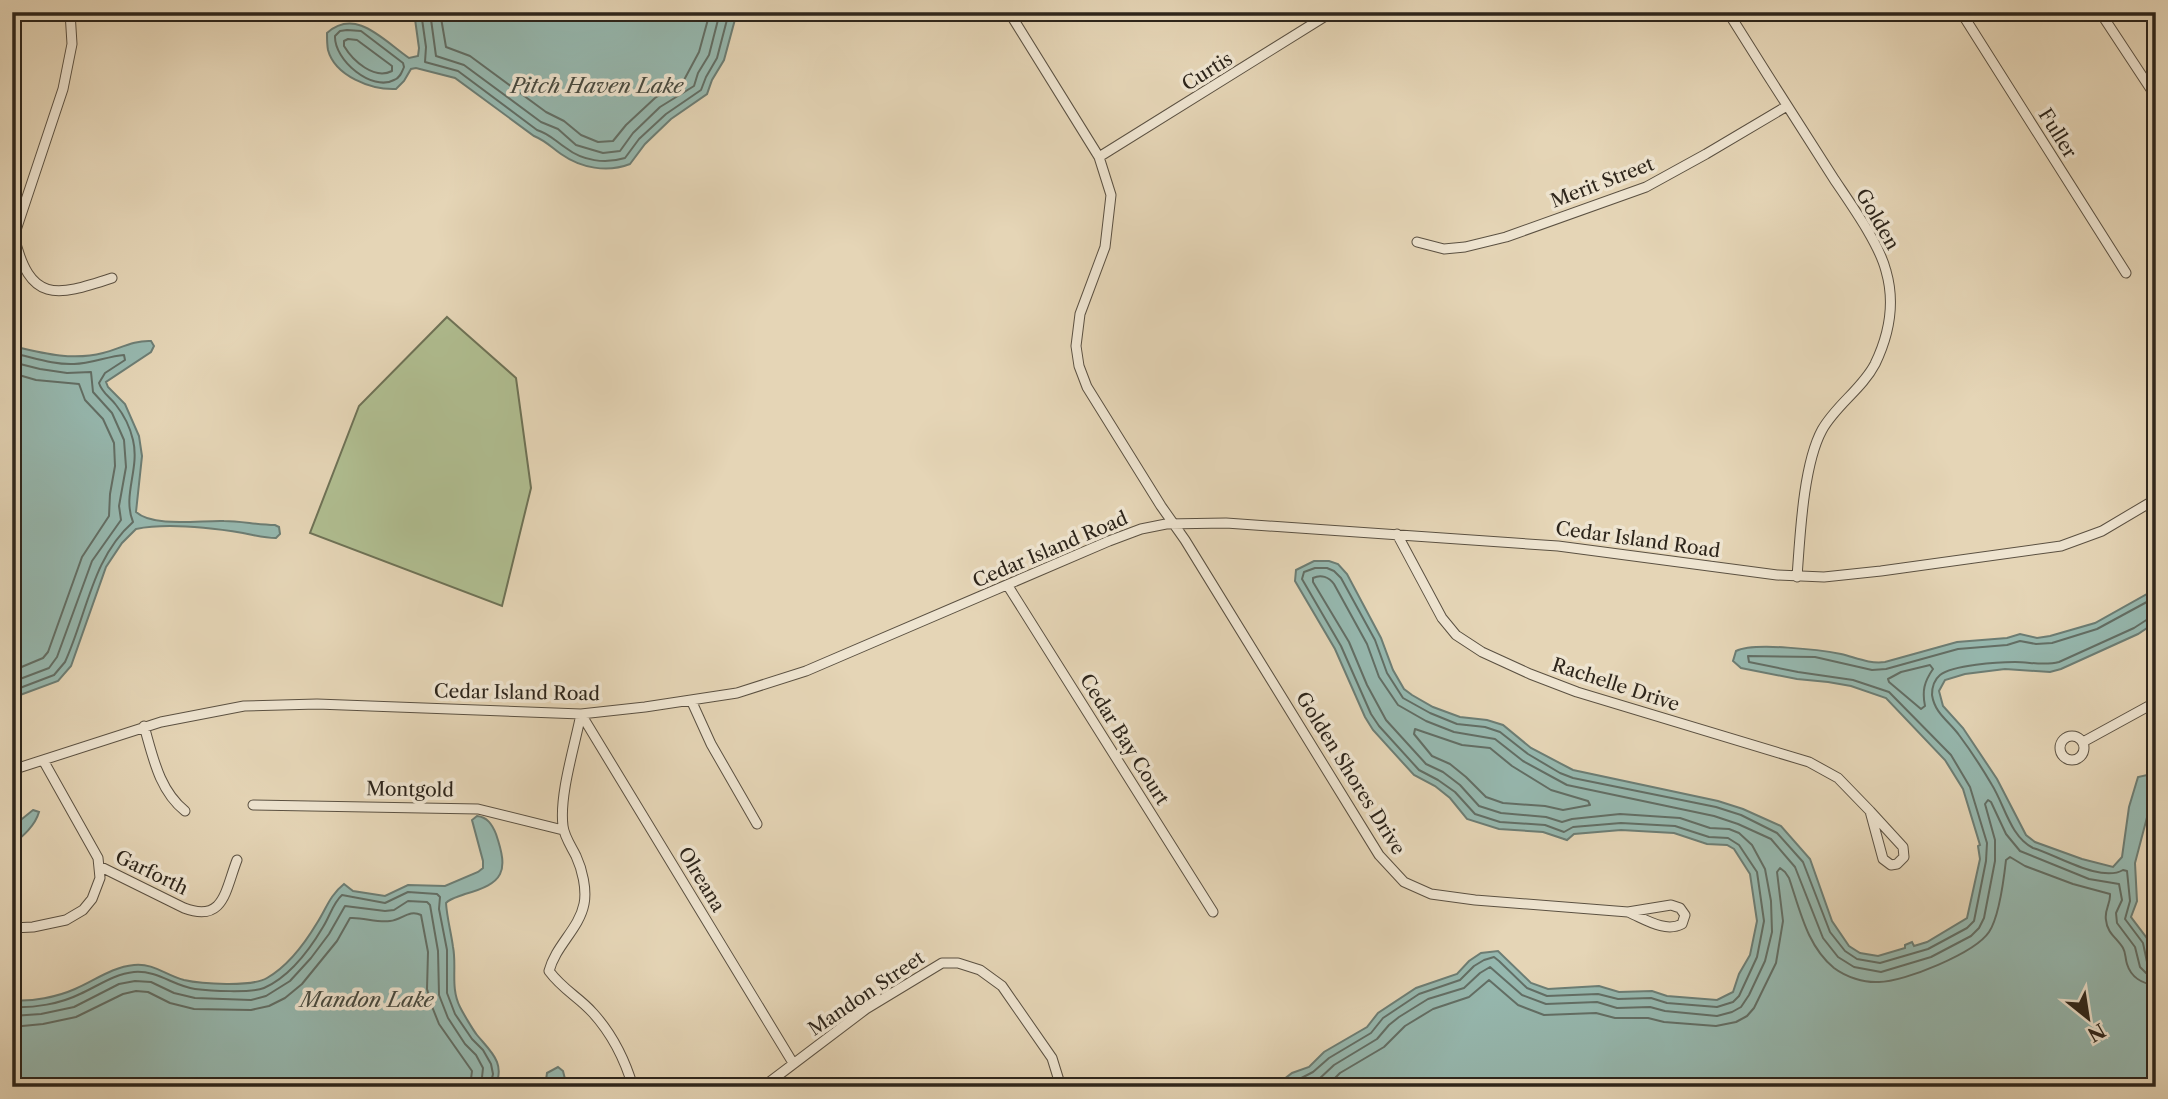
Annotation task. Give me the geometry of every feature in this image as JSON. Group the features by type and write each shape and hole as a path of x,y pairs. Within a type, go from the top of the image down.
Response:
{"street":[{"path":"70,12 72,44 63,89 14,236 20,261 30,278 45,289 64,292 112,278"},
{"name":"Golden Shores Drive","path":"1009,12 1099,157 1111,195 1105,247 1080,314 1076,346 1079,366 1097,406 1380,855 1399,878 1419,890 1445,897 1628,912 1671,905 1682,910 1685,919 1680,926 1667,928 1628,912"},
{"name":"Curtis","path":"1099,157 1332,12"},
{"name":"Golden","path":"1728,12 1865,227 1886,269 1892,307 1883,345 1874,366 1860,386 1837,409 1822,432 1810,468 1797,577"},
{"name":"Fuller","path":"1961,12 2126,273"},
{"path":"2100,12 2156,97"},
{"name":"Merit Street","path":"1417,242 1427,247 1444,249 1465,247 1506,237 1646,187 1706,155 1787,106"},
{"name":"Cedar Island Road","path":"12,770 144,726 218,710 280,704 581,714 748,690 781,680 1116,538 1141,529 1173,523 1216,522 1558,546 1797,577 1862,574 2061,546 2102,531 2156,499"},
{"name":"Rachelle Drive","path":"1396,534 1442,618 1456,635 1482,652 1522,671 1577,692 1809,762 1831,773 1844,783 1870,811 1903,847 1904,857 1897,864 1891,865 1882,859 1870,811"},
{"name":"Cedar Bay Court","path":"1008,586 1213,912"},
{"path":"691,700 711,744 757,824"},
{"path":"2083,742 2156,702"},
{"path":"581,714 563,807 563,830 578,860 584,883 584,903 576,924 552,958 549,971 567,992 593,1012 617,1046 633,1087"},
{"name":"Olreana","path":"581,714 793,1063"},
{"path":"144,726 163,787 186,811"},
{"path":"43,760 98,858 99,866"},
{"name":"Montgold","path":"253,805 478,808 563,830"},
{"name":"Garforth","path":"99,866 184,908 207,913 217,907 237,860"},
{"name":"Garforth","path":"12,928 66,920 83,910 92,899 100,877 99,866"},
{"name":"Mandon Street","path":"763,1087 866,1009 942,963 958,963 981,970 1002,986 1052,1058 1061,1087"}],"green space":[{"path":"447,317 516,378 531,488 502,606 310,533 359,406"}],"water":[{"name":"Pitch Haven Lake","path":"414,12 737,12 724,60 707,94 671,119 645,144 630,164 594,168 561,154 455,78 416,68 411,69 396,89 386,89 355,80 332,59 328,50 327,33 338,26 349,24 370,29 409,58 418,56"},
{"path":"151,341 154,346 151,352 106,382 125,404 139,436 142,456 136,512 144,517 166,522 230,521 275,525 279,527 280,534 272,538 189,527 136,529 122,543 106,567 71,666 58,681 12,698 12,346 57,355 80,356"},
{"path":"1314,561 1338,564 1347,574 1381,638 1393,670 1404,689 1412,695 1433,707 1460,717 1503,725 1531,748 1573,770 1718,801 1781,826 1810,859 1832,921 1849,946 1860,953 1878,956 1905,948 1905,945 1912,942 1914,946 1927,942 1967,918 1980,859 1980,845 1963,789 1945,760 1886,698 1851,686 1741,668 1733,661 1736,651 1757,647 1788,648 1831,652 1868,661 1885,662 1957,642 2007,638 2020,634 2037,638 2050,636 2095,623 2156,589 2156,622 2138,634 2061,669 2050,672 2005,669 1965,674 1945,680 1939,691 1943,706 1963,728 1997,779 2026,835 2035,842 2113,867 2122,857 2129,807 2138,777 2156,773 2156,798 2150,806 2135,863 2137,901 2131,917 2149,941 2151,955 2156,961 2156,1087 1274,1087 1292,1073 1309,1067 1324,1052 1367,1027 1378,1013 1416,988 1457,974 1481,953 1498,951 1531,983 1548,989 1599,986 1619,992 1652,991 1667,996 1717,1000 1733,992 1750,955 1757,921 1750,874 1734,849 1727,845 1707,844 1674,833 1621,830 1574,834 1567,840 1543,832 1499,829 1467,819 1450,798 1414,775 1373,730 1365,717 1335,649 1295,581 1296,570"},
{"path":"33,810 39,812 35,822 12,845 12,827"},
{"name":"Mandon Lake","path":"477,816 489,822 496,834 502,858 500,874 488,885 446,903 454,954 457,1000 473,1029 498,1064 495,1087 12,1087 12,1000 36,1000 60,994 111,971 134,965 148,966 192,981 227,984 260,981 275,973 295,954 332,897 344,884 353,891 385,896 408,885 445,886 478,872 483,868 483,861 472,820"},
{"path":"558,1067 563,1071 567,1087 545,1087 547,1073"}]}
